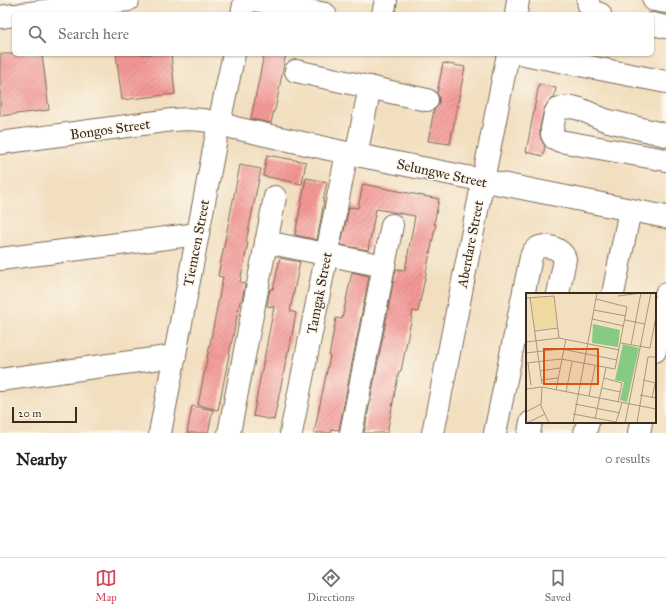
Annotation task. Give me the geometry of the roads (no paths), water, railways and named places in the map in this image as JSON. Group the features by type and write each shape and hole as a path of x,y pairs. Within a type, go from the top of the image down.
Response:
{"street":[{"path":"37,12 128,0"},
{"path":"242,12 245,0"},
{"path":"254,0 315,12"},
{"path":"383,12 386,0"},
{"path":"516,12 518,0"},
{"path":"588,0 589,8 595,12"},
{"path":"654,0 666,2"},
{"path":"0,17 12,15"},
{"path":"654,24 666,27"},
{"name":"Tiemcen Street","path":"160,433 219,123 234,56"},
{"name":"Aberdare Street","path":"433,433 508,56"},
{"path":"534,56 666,82"},
{"path":"296,71 427,100"},
{"name":"Tamgak Street","path":"291,433 326,254 351,154 370,87"},
{"path":"666,135 605,120 572,107 557,110 552,129 554,138 560,141 666,160"},
{"name":"Bongos Street","path":"0,143 189,119 219,123"},
{"name":"Selungwe Street","path":"219,123 235,128 351,154 666,217"},
{"path":"229,433 275,197"},
{"path":"613,293 630,210"},
{"path":"351,433 392,226"},
{"path":"0,259 198,234"},
{"path":"266,242 384,266"},
{"path":"526,293 531,257 534,250 539,247 547,246 560,251 565,259 558,293"},
{"path":"495,433 521,331 526,294"},
{"path":"656,346 666,294"},
{"path":"0,380 175,356"},
{"path":"528,433 531,423"},
{"path":"585,433 588,423"},
{"path":"639,433 642,423"}]}
